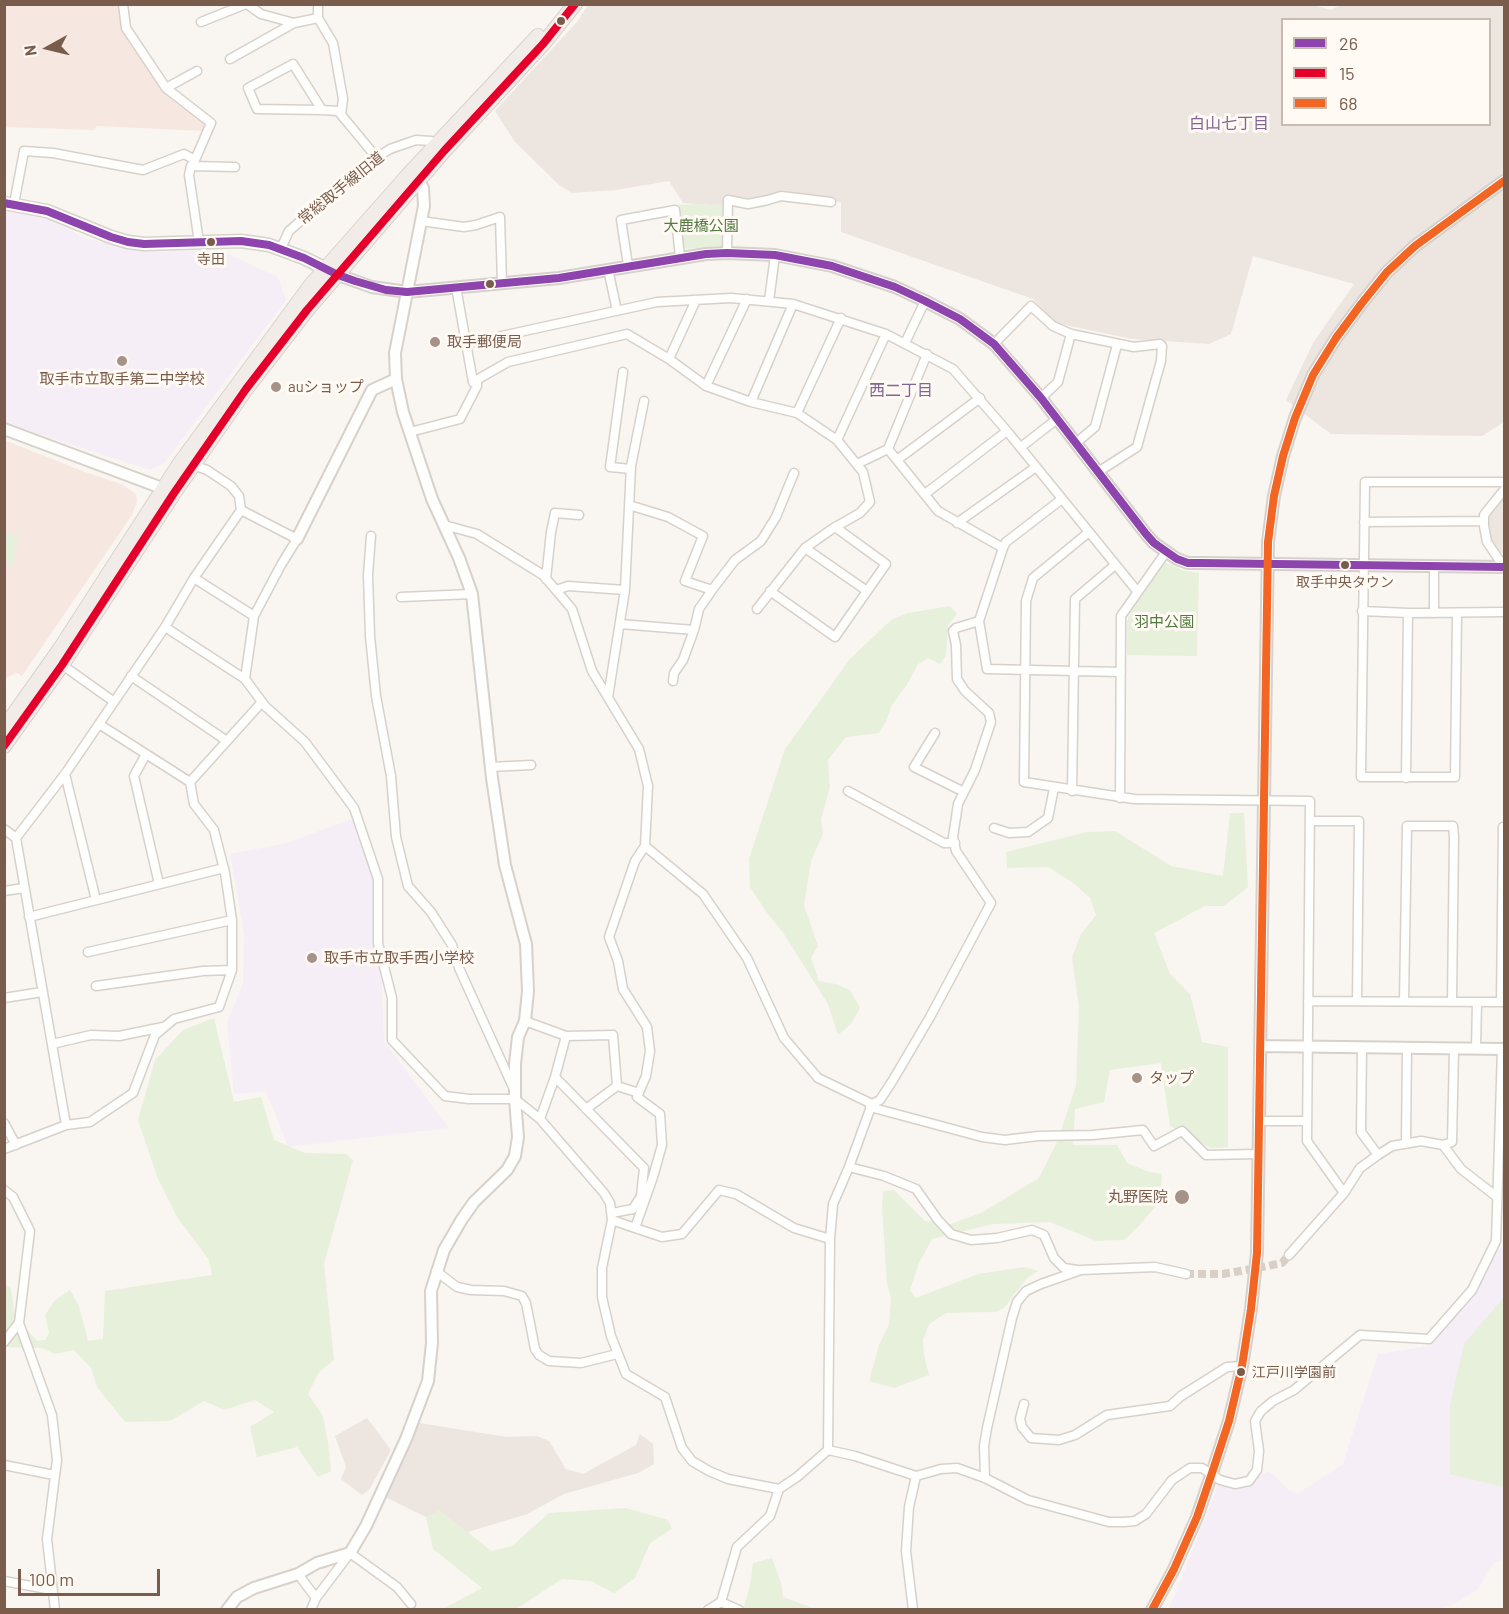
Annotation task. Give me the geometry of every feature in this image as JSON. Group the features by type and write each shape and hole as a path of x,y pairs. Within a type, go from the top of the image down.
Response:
{"highway":[{"path":"168,491 193,465 246,389 418,181 441,147 563,4"},
{"path":"4,746 228,397 324,268 543,44 575,4"},
{"path":"4,728 57,662"}],"main road":[{"path":"9,204 47,211 128,242 144,244 260,243 281,248 338,275"}],"street":[{"path":"123,4 126,28 166,88 211,123 189,175 199,242"},
{"path":"201,22 247,4 261,14 294,23"},
{"path":"318,4 318,18 333,43 343,99 341,114"},
{"path":"230,59 294,23 318,18"},
{"path":"322,110 293,64 248,88 257,110 338,111 377,158"},
{"path":"166,88 197,71"},
{"name":"常総取手線旧道","path":"281,248 288,231 364,166 390,149 416,140 431,141 441,147"},
{"path":"9,204 24,151 53,153 143,170 184,154 193,163 235,167"},
{"path":"311,1610 316,1598 350,1553 366,1526 406,1439 428,1381 432,1343 431,1292 444,1250 474,1202 507,1170 515,1156 518,1137 514,1064 518,1037 525,1021 528,991 526,944 505,865 490,767 472,594 459,558 432,498 410,432 396,379 395,353 424,198 423,188 418,181"},
{"path":"1152,1610 1174,1569 1197,1517 1212,1473 1229,1421 1242,1366 1251,1310 1257,1253 1267,564 1270,522 1283,456 1295,418 1313,375 1336,338 1387,272 1447,222 1504,181"},
{"path":"727,253 728,200 748,204 781,196 831,202"},
{"path":"628,265 621,220 675,210 680,257"},
{"path":"421,221 464,227 500,217 502,283"},
{"path":"338,275 372,286 407,292 559,278 680,257 727,253 775,255 811,261 861,275 925,301 960,320 994,344 1041,398 1146,534 1166,552 1188,563 1434,567 1504,565"},
{"path":"769,301 775,255"},
{"path":"608,269 617,311"},
{"path":"456,287 473,382 508,362 627,334 669,359 706,386 751,402 797,413 837,441 863,472 870,502 860,513 805,548 757,609"},
{"path":"706,386 747,299"},
{"path":"465,344 657,302 696,300 747,299 793,304 886,333 953,369 1007,430 1137,591"},
{"path":"669,359 696,300"},
{"path":"905,343 925,301"},
{"path":"751,402 793,304"},
{"path":"994,344 1031,306 1053,326 1071,334 1134,347 1160,344 1163,349 1137,447 1098,472"},
{"path":"797,413 841,318"},
{"path":"837,441 886,333"},
{"path":"1041,398 1058,382 1071,334"},
{"path":"1076,443 1095,427 1117,345"},
{"path":"857,464 888,449 927,354"},
{"path":"623,372 610,467 631,469"},
{"path":"245,679 254,616 297,539 372,390 396,379"},
{"path":"410,432 460,419 477,386 477,380"},
{"path":"897,460 980,398"},
{"path":"608,698 625,590 631,469 644,401"},
{"path":"1020,447 1057,419"},
{"path":"4,429 168,491"},
{"path":"925,494 1007,430"},
{"path":"888,449 938,511 1003,548"},
{"path":"16,838 65,774 241,510 239,496 231,486 207,470 193,465"},
{"path":"957,523 1036,467"},
{"path":"673,681 674,673 683,660 694,630 699,609 735,560 761,541 776,517 794,473"},
{"path":"1456,613 1455,777 1361,777 1362,565 1365,482 1504,482"},
{"path":"1504,490 1484,516 1487,542 1504,565"},
{"path":"1062,499 1006,542 1003,548 979,621 987,669 1121,672"},
{"path":"629,505 668,517 703,536 686,581 712,590"},
{"path":"241,510 297,539"},
{"path":"546,579 555,513 579,515"},
{"path":"1364,522 1484,521"},
{"path":"444,525 477,534 543,575 572,609 592,671 639,749 648,786 645,846 635,861 609,937 618,960 623,988 647,1027 650,1051 646,1076 637,1097 660,1114 662,1145 635,1228"},
{"path":"771,591 835,637 886,564 835,527"},
{"path":"1089,532 1033,578 1026,601 1024,782 1134,800 1310,801 1307,1141 1344,1193"},
{"path":"371,536 370,636 376,696 391,776 396,837 408,886 431,912 452,945 459,968 514,1094 540,1119 610,1203 612,1216 602,1268 602,1282 606,1315 617,1354 626,1374 666,1397 682,1448 692,1461 728,1479 779,1489"},
{"path":"805,548 867,591"},
{"path":"1120,798 1121,616 1166,552"},
{"path":"1072,791 1075,598 1115,565"},
{"path":"1434,567 1434,613"},
{"path":"194,578 254,616"},
{"path":"556,590 568,586 625,590"},
{"path":"401,597 472,594"},
{"path":"1362,611 1504,612"},
{"path":"1406,778 1408,613"},
{"path":"708,1610 721,1602 737,1547 770,1516 779,1489 797,1477 828,1450 830,1239 833,1204 871,1106 880,1100 893,1080 936,1007 991,903 956,851 953,837 958,804 975,770 992,722 989,714 965,691 957,679 956,645 953,631 979,621"},
{"path":"620,624 694,630"},
{"path":"165,627 245,679 262,702 305,742 354,808 378,879 378,943 392,998 392,1040 445,1096 469,1099 514,1094"},
{"path":"57,662 113,702"},
{"path":"131,676 227,741"},
{"path":"190,782 262,702"},
{"path":"4,1149 66,1125 90,1122 133,1093 155,1035 174,1019 219,1007 232,970 232,920 224,868 214,830 194,804 190,782 99,724"},
{"path":"935,733 914,767 964,792"},
{"path":"146,754 134,776 159,884"},
{"path":"490,767 531,765"},
{"path":"65,774 96,900"},
{"path":"994,828 1009,833 1028,832 1048,818 1054,788"},
{"path":"848,791 944,843 955,843"},
{"path":"1310,821 1359,821 1357,1001"},
{"path":"1404,1001 1407,826 1453,826 1452,1001"},
{"path":"1308,1001 1502,1002 1504,827"},
{"path":"4,829 16,838 66,1125"},
{"path":"645,846 703,894 747,958 784,1038 818,1078 871,1106 982,1137 1005,1140 1143,1130 1154,1146 1182,1131 1206,1155 1259,1154"},
{"path":"29,917 224,868"},
{"path":"4,891 24,888"},
{"path":"88,952 232,920"},
{"path":"96,986 203,971 232,970"},
{"path":"4,998 42,992"},
{"path":"1476,1049 1477,1002"},
{"path":"525,1021 566,1036 613,1035 617,1086"},
{"path":"52,1044 91,1035 119,1036 164,1027"},
{"path":"540,1119 566,1036"},
{"path":"828,1450 855,1456 916,1476 941,1469 957,1468 985,1478 1029,1500 1109,1522 1135,1521 1146,1514 1172,1480 1182,1471 1190,1468 1202,1468 1220,1480 1235,1484 1249,1480 1257,1470 1258,1450 1255,1421 1262,1411 1273,1401 1294,1390 1360,1335 1429,1339 1472,1290 1501,1242 1497,1197 1503,1049 1260,1046"},
{"path":"1362,1047 1361,1132 1378,1155"},
{"path":"1406,1142 1407,1048"},
{"path":"1289,1255 1344,1193 1360,1168 1378,1155 1392,1146 1406,1142 1421,1141 1443,1145 1452,1142 1454,1048"},
{"path":"555,1077 644,1168 640,1196 633,1209 612,1216"},
{"path":"617,1086 639,1093"},
{"path":"586,1109 617,1086"},
{"path":"1259,1121 1307,1122"},
{"path":"4,1123 16,1145"},
{"path":"1443,1145 1461,1169 1497,1197"},
{"path":"849,1167 884,1176 916,1189 951,1234 971,1240 997,1238 1032,1230 1044,1235 1054,1258 1064,1268 1081,1270 1155,1268 1186,1274"},
{"path":"4,1190 13,1197 30,1231 19,1323 52,1415 57,1460 47,1539 55,1610"},
{"path":"612,1216 635,1228 662,1237 682,1234 720,1190 736,1194 794,1228 830,1239"},
{"path":"985,1478 984,1446 987,1428 1017,1302 1026,1291 1081,1270"},
{"path":"436,1271 457,1287 471,1290 504,1291 522,1296 526,1304 535,1349 539,1355 549,1361 581,1363 617,1354"},
{"path":"4,1342 19,1323"},
{"path":"1024,1404 1020,1419 1022,1427 1031,1438 1059,1440 1075,1435 1107,1415 1170,1406 1181,1396 1227,1367 1242,1366"},
{"path":"4,1465 54,1475"},
{"path":"913,1610 906,1551 909,1507 916,1476"},
{"path":"227,1610 237,1598 254,1588 298,1574 317,1563 350,1553"},
{"path":"350,1553 398,1587 411,1604"},
{"path":"298,1574 316,1598"},
{"path":"4,1581 52,1590"},
{"path":"721,1602 739,1610"}],"shaded area":[{"path":"5,4 118,5 129,42 158,83 207,125 204,131 96,126 95,130 5,127"},
{"path":"1310,4 1330,10 1343,4 1504,5 1504,422 1482,436 1331,434 1286,400 1313,343 1354,284 1253,256 1231,334 1209,344 1132,339 1056,323 1033,299 841,232 841,202 780,193 725,206 683,203 669,181 616,190 572,193 559,185 515,142 495,111 577,22 588,5"},
{"name":"取手市立取手第二中学校","path":"5,212 48,217 85,238 131,249 159,252 217,249 278,277 286,300 165,462 150,470 5,423"},
{"path":"4,440 121,484 136,494 137,501 132,515 22,676 17,673 5,678"},
{"path":"1504,499 1504,555 1496,548 1488,533 1488,521 1493,509"},
{"name":"取手市立取手西小学校","path":"357,817 378,879 384,1041 449,1128 288,1147 266,1091 234,1094 227,1023 243,983 244,933 230,854 287,843"},
{"path":"1504,1248 1504,1558 1493,1564 1478,1589 1453,1605 1439,1609 1169,1610 1220,1480 1249,1481 1269,1471 1289,1490 1297,1494 1343,1464 1378,1354 1428,1346 1476,1293 1494,1252"},
{"path":"367,1418 391,1450 369,1490 362,1495 341,1479 346,1467 335,1436"},
{"path":"413,1422 507,1437 537,1436 549,1441 566,1469 583,1474 636,1445 640,1434 653,1444 654,1464 638,1473 564,1494 527,1514 461,1534 385,1497"}],"green space":[{"name":"大鹿橋公園","path":"677,205 723,206 722,246 682,249"},
{"path":"5,533 19,537 13,565 5,563"},
{"name":"羽中公園","path":"1164,562 1185,571 1199,573 1197,656 1127,655 1127,621 1135,603"},
{"path":"950,606 957,614 948,625 946,656 940,664 928,658 918,664 892,705 879,733 846,737 828,760 830,787 821,819 823,834 811,861 804,905 818,946 811,958 819,981 850,990 860,1008 851,1024 838,1035 828,1004 784,934 750,887 749,859 785,749 850,659 891,620 908,613"},
{"path":"1230,813 1244,813 1248,887 1224,906 1205,906 1154,933 1170,974 1190,994 1202,1042 1228,1047 1228,1147 1211,1148 1170,1126 1161,1063 1110,1070 1104,1102 1075,1109 1073,1145 1117,1145 1127,1163 1149,1172 1162,1174 1160,1201 1124,1240 1096,1241 1050,1222 993,1224 932,1239 919,1263 910,1290 916,1298 978,1274 1025,1267 1038,1271 1027,1278 1004,1308 995,1312 946,1313 929,1324 923,1340 929,1375 894,1388 869,1381 879,1345 889,1325 891,1299 887,1283 883,1191 894,1190 925,1221 951,1224 981,1213 1039,1178 1057,1142 1076,1085 1079,1007 1072,958 1081,934 1096,915 1090,898 1072,882 1048,867 1007,868 1006,852 1087,832 1115,831 1171,866 1223,876"},
{"path":"214,1018 234,1102 261,1097 274,1140 305,1153 346,1154 353,1160 324,1264 334,1360 319,1372 308,1394 323,1416 328,1442 331,1471 318,1477 297,1447 257,1457 250,1427 274,1412 255,1400 224,1410 204,1401 170,1421 125,1422 97,1387 91,1368 74,1350 55,1354 42,1348 5,1347 4,1283 11,1289 15,1317 37,1341 45,1340 49,1333 45,1315 55,1300 70,1290 79,1306 88,1341 103,1339 105,1291 212,1275 209,1260 177,1217 158,1179 138,1120 155,1060 183,1030"},
{"path":"1504,1297 1504,1487 1450,1474 1450,1405 1464,1344"},
{"path":"626,1508 668,1520 672,1529 650,1543 635,1578 614,1593 591,1581 562,1579 516,1609 443,1609 482,1588 433,1549 426,1517 440,1510 491,1551 512,1546 549,1513"},
{"path":"772,1558 781,1583 783,1597 816,1609 743,1609 750,1586 753,1563"}],"tunnel":[{"path":"1186,1274 1223,1274 1257,1268 1282,1263 1289,1255"}],"transit line":[{"name":"15","path":"4,746 62,665 174,493 246,389 307,310 444,151 543,44 575,4"},
{"name":"68","path":"1152,1610 1174,1569 1197,1517 1212,1473 1229,1421 1242,1366 1251,1309 1257,1253 1268,542 1274,496 1283,456 1295,418 1313,375 1336,338 1362,303 1387,272 1415,246 1504,181"},
{"name":"26","path":"4,203 47,211 128,242 144,244 241,241 269,245 355,281 386,290 407,292 559,278 706,254 775,255 832,266 895,287 925,301 960,319 994,344 1041,398 1146,534 1154,543 1177,559 1188,563 1504,567"}],"place":[{"name":"寺田","path":"211,242"},
{"name":"取手郵便局","path":"435,342"},
{"name":"取手市立取手第二中学校","path":"122,361"},
{"name":"auショップ","path":"276,387"},
{"name":"取手中央タウン","path":"1345,565"},
{"name":"取手市立取手西小学校","path":"312,958"},
{"name":"タップ","path":"1137,1078"},
{"name":"丸野医院","path":"1182,1197"},
{"name":"江戸川学園前","path":"1241,1372"}],"district":[{"name":"白山七丁目","path":"1229,124"},
{"name":"西二丁目","path":"901,391"}]}
